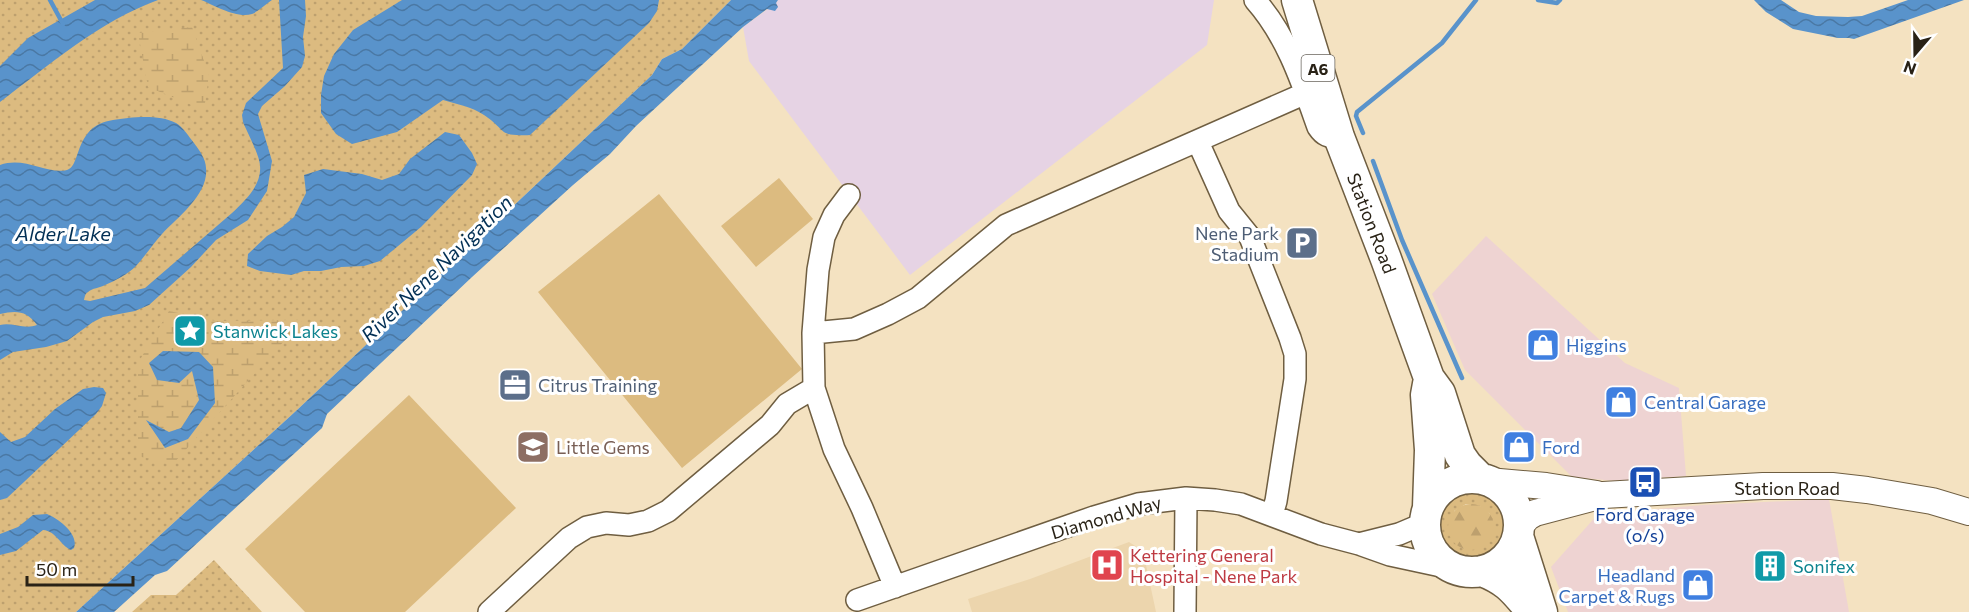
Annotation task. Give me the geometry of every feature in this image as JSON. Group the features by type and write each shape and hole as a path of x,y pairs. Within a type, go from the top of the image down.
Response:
{"highway":[{"name":"Station Road","path":"1297,0 1339,137 1429,378 1440,393 1460,455 1467,465 1484,479"},
{"name":"Station Road","path":"1427,515 1430,450 1426,395 1429,378"},
{"path":"1532,612 1511,587 1499,578 1441,560 1430,547 1427,539 1427,515 1436,495 1452,482 1466,478 1484,479 1501,488 1512,499 1518,513 1519,532 1542,612"},
{"path":"1468,570 1496,566 1508,556 1519,532"}],"main road":[{"name":"Station Road","path":"1484,479 1603,495"},
{"name":"Station Road","path":"1519,532 1528,517 1535,513 1603,495 1763,486 1832,486 1867,490 1932,501 1969,512"}],"street":[{"path":"1255,0 1269,16 1292,59 1318,127 1329,137 1339,137"},
{"path":"813,333 854,329 888,314 918,298 1006,225 1306,93"},
{"path":"1198,142 1229,211 1250,237 1295,354 1295,379 1272,515"},
{"path":"849,195 834,215 824,237 818,270 813,333 814,388 834,449 895,587"},
{"path":"489,612 569,538 587,527 606,523 629,525 648,521 668,511 770,425 787,404 814,388"},
{"path":"1185,612 1186,498"},
{"name":"Diamond Way","path":"857,600 1105,513 1138,504 1186,498 1241,504 1320,534 1390,555 1468,570"},
{"name":"Diamond Way","path":"1359,544 1399,534 1427,515"}],"shaded area":[{"path":"778,0 1214,0 1207,45 910,275 749,61 743,27"},
{"path":"1486,236 1625,363 1679,388 1686,476 1616,481 1572,477 1465,370 1432,294"},
{"path":"1829,499 1849,612 1568,612 1551,567 1598,514 1703,505"},
{"name":"Kettering General Hospital - Nene Park","path":"1129,542 1143,551 1156,612 972,612 968,599 1030,579"}],"green space":[{"name":"Stanwick Lakes","path":"0,0 731,0 682,49 662,59 652,75 297,410 76,612 0,612"},
{"path":"192,27 209,75 204,110 148,87 138,33"},
{"path":"779,178 813,219 756,267 721,226"},
{"path":"659,194 802,369 682,468 538,292"},
{"path":"169,311 216,321 303,320 172,465 138,456 138,363","holes":["193,370 215,403 165,448 148,421 169,432 181,428 199,400"]},
{"path":"409,395 516,508 405,612 305,612 245,549"},
{"path":"1469,489 1487,493 1499,502 1505,514 1507,528 1504,540 1496,551 1484,558 1469,560 1459,558 1444,548 1438,539 1435,520 1438,511 1450,497","holes":["1466,504 1480,506 1490,514 1476,549 1461,548 1454,511"]},
{"path":"1471,504 1487,511 1494,527 1487,543 1471,550 1455,543 1448,527 1455,511"},
{"path":"214,560 262,612 132,612 151,595 176,595"}],"water":[{"path":"95,0 158,0 95,32 0,102 0,66 28,38"},
{"path":"201,0 272,0 255,13 240,15"},
{"name":"Alder Lake","path":"279,0 305,0 306,16 303,37 305,56 302,67 262,106 258,114 272,161 267,191 248,220 216,240 191,267 149,305 135,311 103,317 67,341 13,352 0,360 0,325 28,327 37,325 25,314 12,312 0,314 0,165 18,163 52,170 67,170 72,167 85,137 100,124 113,120 145,117 162,118 179,125 205,161 206,178 203,187 198,196 136,266 117,279 90,291 84,300 90,301 145,288 232,213 247,198 258,180 259,162 242,115 246,103 283,68"},
{"path":"402,0 659,0 657,11 649,23 530,135 507,134 479,112 443,100 397,132 352,144 336,134 321,113 324,76 334,54 353,30"},
{"path":"731,0 778,0 776,3 778,7 775,11 767,9 743,27 636,126 610,154 472,277 327,414 322,428 167,571 155,575 114,612 76,612 297,410 652,75 662,59 682,49"},
{"path":"1754,0 1781,0 1799,12 1816,16 1848,17 1862,16 1908,0 1964,0 1854,39 1793,29 1766,12"},
{"path":"445,132 459,135 472,153 477,164 472,175 421,227 380,261 364,266 304,271 291,275 260,271 247,266 248,254 267,236 294,217 306,193 304,175 323,169 362,174 382,180 399,174 410,159"},
{"path":"163,351 199,352 213,367 215,403 188,439 165,448 146,420 169,432 181,428 199,400 192,371 179,383 157,380 149,363"},
{"path":"103,388 106,393 102,406 96,414 7,498 0,500 0,432 11,442 25,437 55,409 83,389"},
{"path":"47,514 57,519 71,532 74,537 74,548 71,550 55,535 43,530 16,551 0,555 0,534 18,527 33,515"}],"waterway":[{"path":"50,0 63,24"},
{"path":"1363,133 1356,116 1357,112 1442,43 1476,0"},
{"path":"1538,0 1557,3 1560,0"},
{"path":"1373,161 1402,240 1462,378"}],"place":[{"name":"Nene Park Stadium","path":"1302,243"},
{"name":"Stanwick Lakes","path":"190,331"},
{"name":"Higgins","path":"1543,345"},
{"name":"Citrus Training","path":"515,385"},
{"name":"Central Garage","path":"1621,402"},
{"name":"Little Gems","path":"533,447"},
{"name":"Ford","path":"1519,447"},
{"name":"Ford Garage (o/s)","path":"1645,482"},
{"name":"Kettering General Hospital - Nene Park","path":"1107,565"},
{"name":"Sonifex","path":"1770,566"},
{"name":"Headland Carpet & Rugs","path":"1698,585"}],"water label":[{"name":"River Nene Navigation","path":"436,268"}]}
